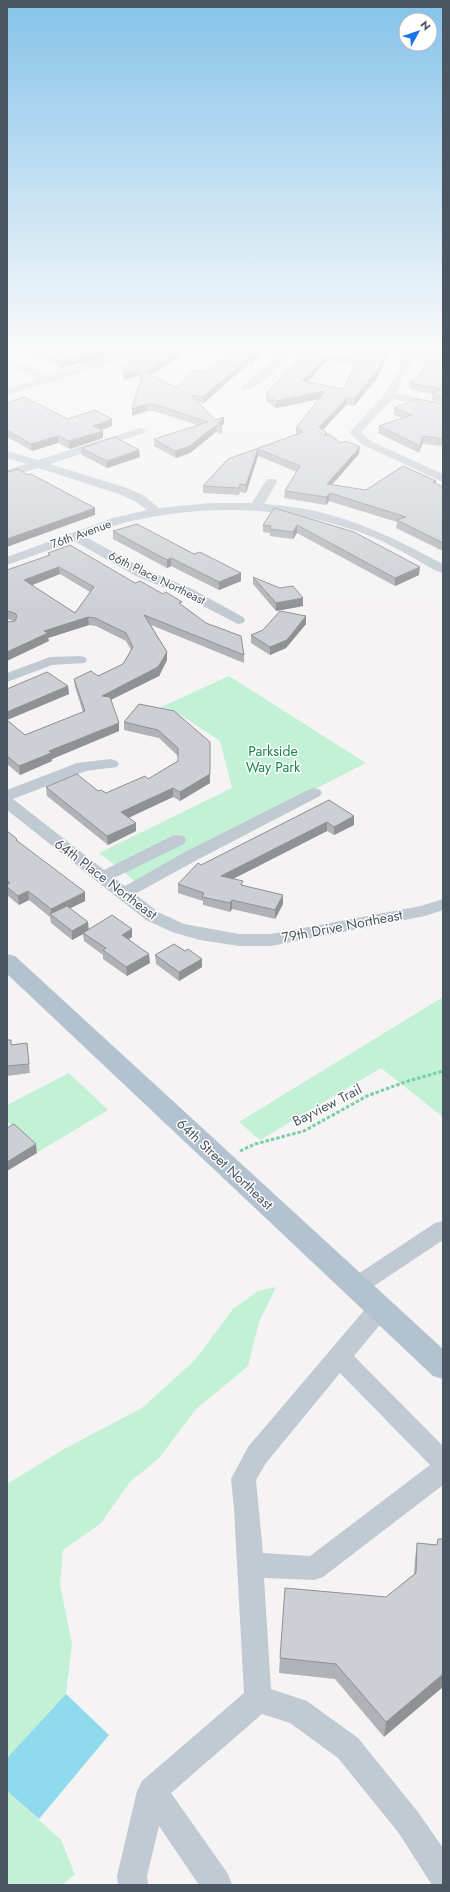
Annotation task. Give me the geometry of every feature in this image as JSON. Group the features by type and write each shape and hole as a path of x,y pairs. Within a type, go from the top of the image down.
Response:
{"main road":[{"name":"64th Street Northeast","path":"7,960 443,1367"}],"street":[{"path":"7,474 130,434"},
{"path":"357,434 367,443 443,478"},
{"path":"7,454 123,491 139,498 156,512"},
{"path":"256,507 271,482"},
{"name":"76th Avenue","path":"7,561 117,521 156,512 182,508 212,506 256,507 290,510 336,520 375,534 443,569"},
{"name":"66th Place Northeast","path":"75,536 141,573 187,592 238,620"},
{"path":"7,678 50,661 80,660"},
{"path":"7,796 84,766 111,764"},
{"path":"123,894 191,856 314,793"},
{"name":"64th Place Northeast","path":"7,802 152,916 178,928 200,934 239,940"},
{"path":"102,877 178,840"},
{"name":"79th Drive Northeast","path":"239,940 271,940 292,937 425,910 443,904"},
{"path":"357,1286 443,1229"},
{"path":"258,1699 244,1478 257,1455 380,1308"},
{"path":"339,1357 443,1462"},
{"path":"250,1564 314,1568 443,1470"},
{"path":"134,1885 132,1876 152,1791 258,1699"},
{"path":"258,1699 297,1711 348,1748 408,1822 443,1874"},
{"path":"152,1791 217,1885"}],"path":[{"name":"Bayview Trail","path":"222,1161 250,1145 303,1132 343,1108 368,1096 402,1083 443,1071"}],"green space":[{"name":"Parkside Way Park","path":"229,676 366,763 135,881 99,853 232,788 220,741 181,715 157,709"},
{"path":"443,997 443,1117 381,1068 260,1140 239,1122"},
{"path":"69,1073 108,1110 38,1152 7,1121 7,1105"},
{"path":"276,1287 259,1322 248,1366 196,1409 159,1458 130,1482 100,1524 63,1550 60,1585 72,1644 66,1694 7,1758 7,1484 64,1449 142,1408 195,1360 233,1309 258,1291"},
{"path":"7,1791 61,1840 75,1875 61,1885 7,1885"}],"water":[{"path":"66,1694 109,1735 39,1819 7,1791 7,1758"}],"building":[{"path":"14,434 92,434 69,441 58,436 31,444"},
{"path":"169,434 204,434 190,446 175,451 154,439"},
{"path":"297,434 326,434 324,436 329,434 341,443 346,441 360,447 327,484 366,490 403,466 436,481 433,482 443,487 443,543 397,520 406,517 330,493 326,497 285,491 300,466 258,449 246,485 240,484 239,488 203,486 228,459"},
{"path":"396,434 443,434 443,439 423,436 420,446"},
{"path":"115,437 139,450 107,461 81,448"},
{"path":"18,469 28,475 31,474 95,508 7,539 7,472"},
{"path":"274,508 354,532 420,567 395,578 297,525 293,532 270,529 271,526 263,525"},
{"path":"137,524 194,554 200,552 241,573 219,582 171,558 167,560 113,531"},
{"path":"70,545 135,583 140,581 163,594 166,592 182,602 179,603 206,623 241,636 244,655 144,615 167,652 158,667 102,696 110,697 119,723 49,751 51,753 19,766 7,756 7,720 25,735 85,711 74,679 91,671 98,676 123,664 133,647 126,633 95,618 88,617 44,631 48,633 7,652 7,622 15,621 17,616 15,613 7,611 7,570 50,555 48,553","holes":["59,567 94,587 75,613 24,580"]},
{"path":"253,577 280,588 293,586 303,598 276,603"},
{"path":"280,611 306,616 287,640 270,647 251,635 263,630"},
{"path":"47,672 68,686 7,712 7,689"},
{"path":"139,704 174,711 210,742 210,774 180,792 173,788 121,812 136,823 107,836 46,787 77,774 98,791 101,790 106,793 145,776 148,779 178,761 178,748 158,730 124,722"},
{"path":"329,800 354,816 334,827 327,822 221,876 243,881 241,885 283,895 275,910 232,900 230,903 202,897 204,893 178,884 198,863 201,865"},
{"path":"7,831 17,839 16,840 85,892 51,909 28,891 18,896 7,887 7,884 10,883 7,880"},
{"path":"67,906 88,922 72,931 50,914"},
{"path":"112,915 132,929 122,935 149,954 126,967 103,950 106,948 83,933"},
{"path":"174,944 185,951 188,949 202,959 179,972 155,955"},
{"path":"7,1040 11,1040 11,1045 27,1043 29,1064 7,1066"},
{"path":"14,1124 36,1144 7,1162 7,1128"},
{"path":"438,1539 443,1539 443,1674 386,1722 336,1664 280,1658 285,1588 386,1597 416,1573 417,1543 437,1545"}]}
